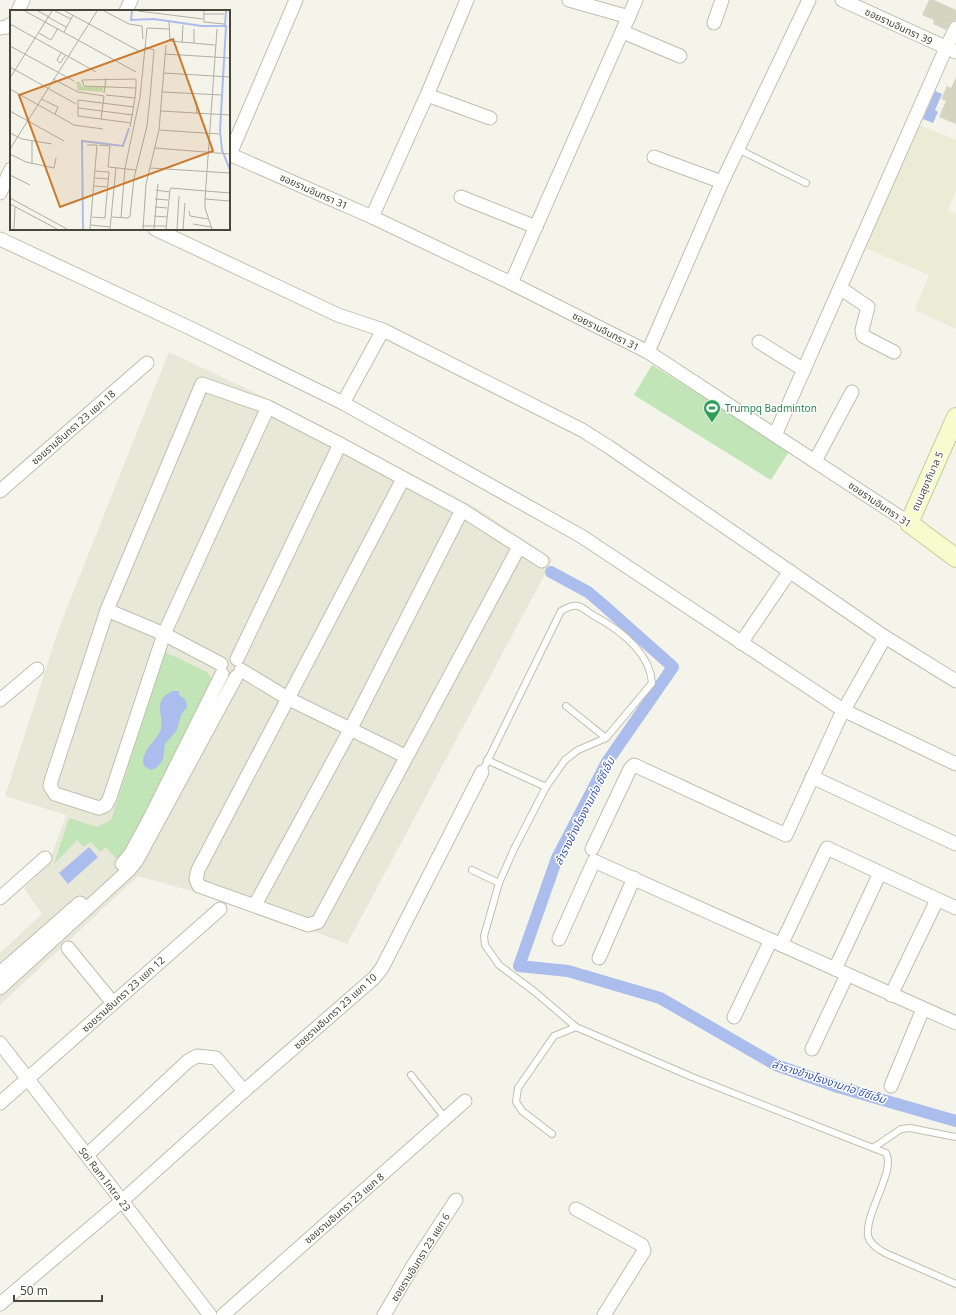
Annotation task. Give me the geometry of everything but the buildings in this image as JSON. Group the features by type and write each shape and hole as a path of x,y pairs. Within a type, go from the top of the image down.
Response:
{"street":[{"path":"18,10 23,0"},
{"path":"126,10 131,0"},
{"path":"230,154 296,0"},
{"path":"372,217 427,95 467,0"},
{"path":"569,0 629,17"},
{"path":"511,284 636,0"},
{"path":"714,23 722,0"},
{"path":"648,352 722,182 809,0"},
{"name":"ซอยรามอินทรา 39","path":"842,0 951,50"},
{"path":"0,28 7,27 10,25"},
{"path":"775,435 840,288 951,50 956,28"},
{"path":"623,32 680,56"},
{"path":"427,95 490,118"},
{"name":"ซอยรามอินทรา 31","path":"230,154 372,217 648,352 909,523 956,558"},
{"path":"654,157 722,182"},
{"path":"0,192 10,170"},
{"path":"461,197 536,227"},
{"path":"158,230 338,315 383,330 582,430 790,571 885,638 956,681"},
{"path":"0,239 197,331 343,403 581,536 843,710 956,764"},
{"path":"840,288 868,307 862,330 863,336 894,352"},
{"path":"343,403 383,330"},
{"path":"759,342 804,370"},
{"name":"ซอยรามอินทรา 23 แยก 18","path":"0,491 147,363"},
{"path":"268,407 164,634 110,797 106,805 98,808 55,794 50,786 107,610 202,384 268,407 340,444 462,510 542,561"},
{"path":"816,461 852,392"},
{"name":"ถนนสุขาภิบาล 5","path":"909,523 956,417"},
{"path":"0,988 129,870 137,860 238,668 340,444"},
{"path":"403,479 198,870 196,879 199,886 308,924 318,922 405,756 519,547"},
{"path":"255,905 350,730 462,510"},
{"path":"741,642 790,571"},
{"path":"107,610 164,634 222,669 230,678 238,668"},
{"path":"592,849 630,769 634,765 786,836 843,710 885,638"},
{"path":"0,973 113,874 125,861 151,816 229,657 238,668 289,699 405,756"},
{"path":"0,700 37,669"},
{"name":"ซอยรามอินทรา 23 แยก 10","path":"0,1304 123,1200 244,1091 374,978 382,968 482,772"},
{"path":"812,777 956,844"},
{"path":"734,1017 828,848 880,874 956,908"},
{"path":"0,898 45,858"},
{"path":"559,939 594,861 956,1024"},
{"path":"812,1049 880,874"},
{"path":"599,958 634,878"},
{"path":"891,995 938,900"},
{"name":"ซอยรามอินทรา 23 แยก 12","path":"0,1103 220,909"},
{"path":"68,948 113,1003"},
{"path":"891,1086 923,1009"},
{"name":"Soi Ram Intra 23","path":"0,1043 123,1200 210,1315"},
{"path":"87,1154 188,1061 197,1056 216,1058 244,1091"},
{"name":"ซอยรามอินทรา 23 แยก 8","path":"223,1315 465,1101"},
{"name":"ซอยรามอินทรา 23 แยก 6","path":"384,1315 414,1264 456,1200"},
{"path":"576,1209 642,1245 644,1250 604,1315"}],"lane":[{"path":"738,149 806,183"},
{"path":"482,772 561,611 568,607 578,606 606,622 635,646 651,674 652,683 606,738 578,750 565,760 546,787 499,883 484,936 485,945 498,965 536,992 576,1027 692,1077 886,1153 889,1163 871,1216 868,1236 874,1246 917,1268 956,1284"},
{"path":"566,706 606,738"},
{"path":"488,760 546,787"},
{"path":"472,870 499,883"},
{"path":"552,1134 522,1111 516,1102 518,1088 554,1036 576,1027"},
{"path":"411,1074 446,1118"},
{"path":"873,1148 901,1129 910,1128 956,1137"}],"shaded area":[{"path":"917,124 956,140 956,190 948,210 956,214 956,329 915,310 929,275 865,248"},
{"path":"169,352 271,400 475,507 553,559 347,944 238,904 138,876 0,1005 0,953 42,914 24,888 48,865 66,815 5,796 59,628"}],"green space":[{"name":"Trumpq Badminton","path":"652,365 790,450 771,480 634,395"},
{"path":"165,652 207,672 213,682 136,832 118,860 106,847 100,852 91,842 83,847 77,840 54,864 69,818 97,827 111,820"}],"water":[{"path":"935,91 942,94 935,110 938,112 933,123 923,119"},
{"path":"173,691 179,691 179,695 186,700 187,707 181,715 177,730 165,744 163,760 156,768 151,770 144,766 144,756 161,729 160,704 162,699"},
{"path":"89,847 98,857 68,884 59,873"}],"waterway":[{"name":"ลำรางข้างโรงงานท่อ ซีซีเอ็ม","path":"551,572 588,592 673,667 607,762 557,858 519,966 568,971 660,998 776,1065 838,1087 956,1121"}],"place":[{"name":"Trumpq Badminton","path":"712,423"}]}
